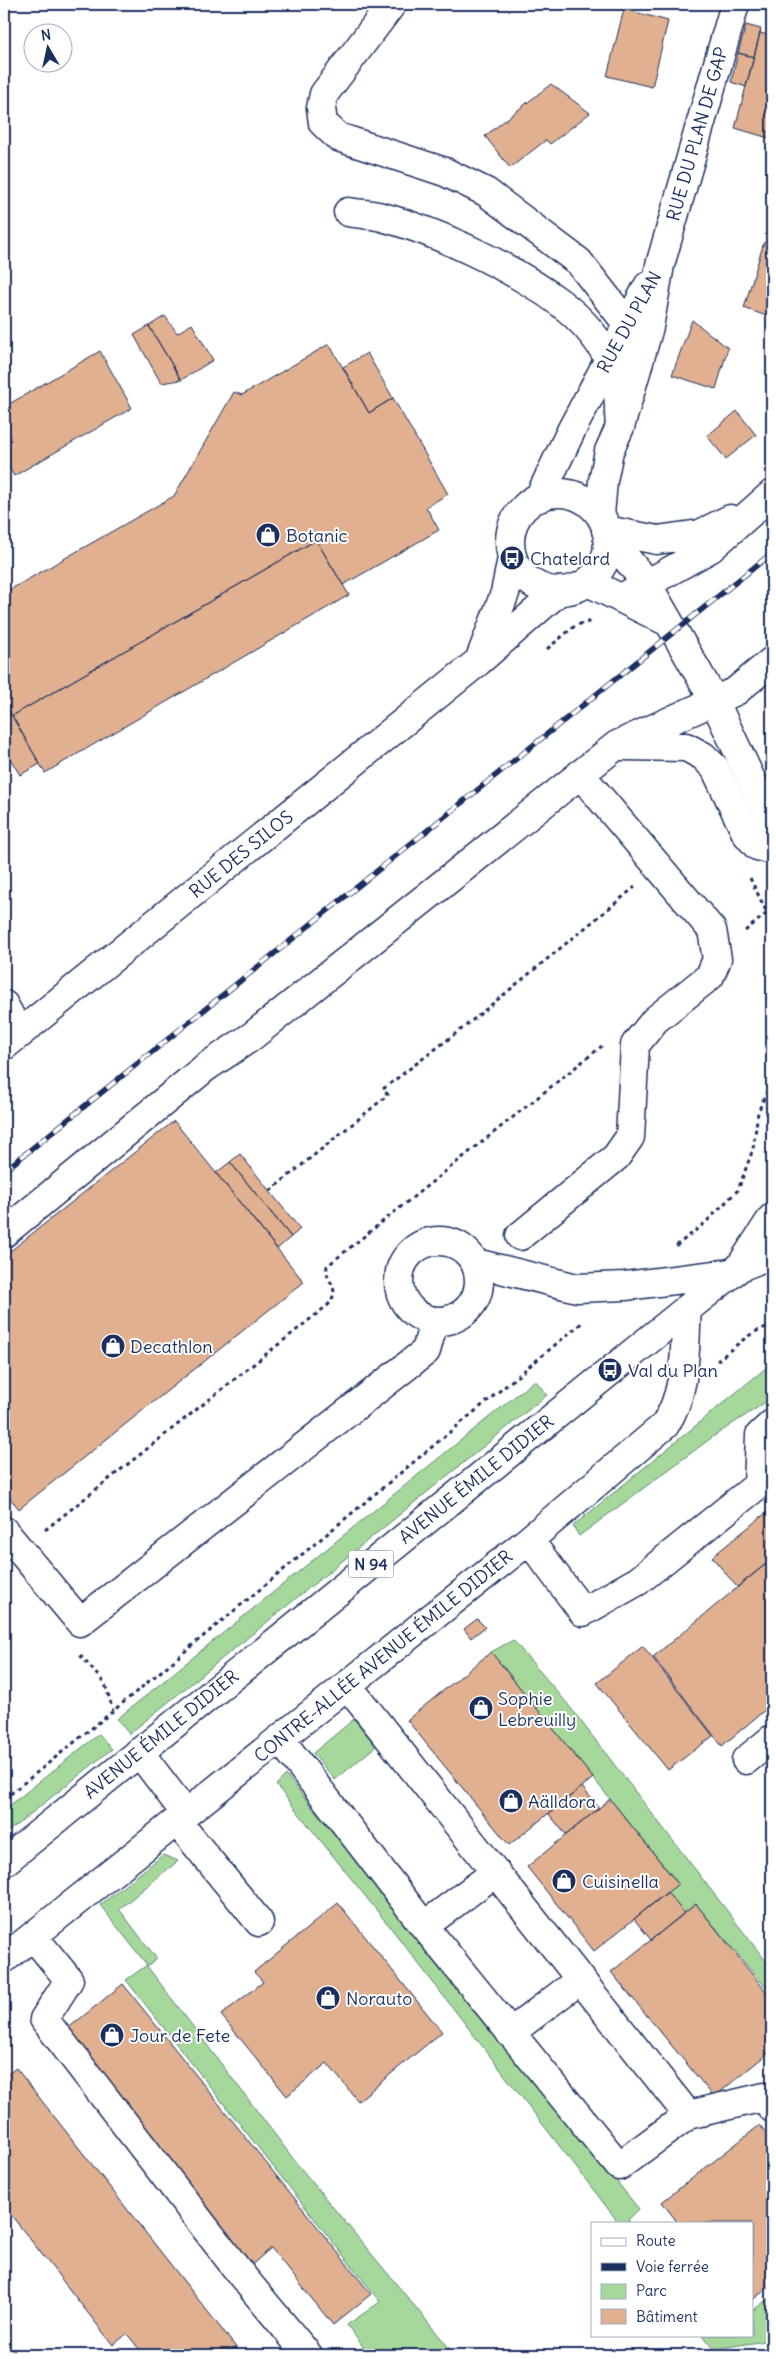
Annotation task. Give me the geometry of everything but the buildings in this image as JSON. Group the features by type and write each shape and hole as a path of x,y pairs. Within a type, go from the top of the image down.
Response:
{"main road":[{"path":"392,4 324,94 321,108 323,123 338,137 445,172 486,192 579,262 628,325"},
{"name":"RUE DU PLAN DE GAP","path":"660,265 735,4"},
{"path":"348,212 381,216 470,251 532,284 560,302 597,340 615,370 620,427"},
{"name":"RUE DU PLAN","path":"539,498 572,428 660,265"},
{"name":"RUE DU PLAN","path":"605,529 603,481 609,451 620,427 649,327 660,265"},
{"path":"605,529 606,557 598,571 588,582 575,589 560,591 544,589 530,582 519,571 512,558 510,540 514,523 524,508 539,498 552,494 566,493 579,497 591,505 605,529 647,584 666,621 714,700 772,824"},
{"path":"605,529 657,540 700,534 763,501"},
{"path":"621,598 711,548 763,501"},
{"name":"RUE DES SILOS","path":"479,661 505,593 512,558"},
{"path":"588,582 666,621"},
{"name":"RUE DES SILOS","path":"12,1040 479,661 560,591"},
{"path":"4,1233 206,1067 258,1031 616,745 736,691 772,661"},
{"path":"616,745 686,747 703,756 715,768 746,833 756,846 772,850"},
{"path":"520,1236 616,1157 630,1137 635,1045 655,1020 710,976 717,959 712,930 580,774"},
{"path":"4,1006 12,1040"},
{"name":"AVENUE ÉMILE DIDIER","path":"736,1270 772,1218"},
{"path":"431,1242 445,1242 458,1246 469,1254 476,1263 480,1287 476,1299 469,1310 458,1317 446,1321 434,1321 422,1317 411,1310 403,1299 399,1286 399,1276 409,1254 418,1247 431,1242"},
{"name":"AVENUE ÉMILE DIDIER","path":"4,1862 736,1270 772,1254"},
{"path":"476,1263 577,1288 625,1286 736,1270"},
{"name":"CONTRE-ALLÉE AVENUE ÉMILE DIDIER","path":"4,1959 529,1540 666,1425 676,1408 682,1388 687,1309"},
{"path":"12,1541 80,1622 426,1350 434,1321"},
{"path":"529,1540 583,1612 638,1581 758,1485 760,1435 772,1424"},
{"path":"347,1685 688,2115"},
{"path":"280,1739 424,1926 619,2166 688,2115 764,2097 772,2108"},
{"path":"746,1760 772,1739"},
{"path":"139,1752 181,1817 259,1922"},
{"path":"424,1926 496,1872"},
{"path":"33,1936 68,1980 44,2019 243,2277 308,2355"},
{"path":"510,2033 581,1980"}],"path":[{"path":"270,1191 388,1095 383,1089 463,1028 659,868"},
{"path":"717,954 767,913"},
{"path":"12,1541 328,1305 334,1298 334,1293 332,1282 327,1274 327,1266 609,1040"},
{"path":"674,1248 705,1223 738,1190 753,1150 758,1112 772,1080"},
{"path":"4,1798 113,1711 587,1319"},
{"path":"75,1648 105,1684 113,1711"}],"green space":[{"path":"772,1363 772,1398 714,1436 579,1536 573,1526"},
{"path":"535,1380 547,1395 129,1734 117,1719"},
{"path":"513,1640 566,1702 772,1969 772,1995 696,1904 684,1913 667,1892 678,1883 491,1652"},
{"path":"354,1719 376,1746 335,1780 313,1753"},
{"path":"99,1734 112,1749 4,1835 4,1810"},
{"path":"286,1775 639,2209 628,2220 629,2222 618,2222 394,1932 276,1785"},
{"path":"163,1855 178,1861 119,1909 157,1959 147,1966 298,2165 455,2355 369,2355 347,2325 380,2302 126,1980 147,1965 100,1905"},
{"path":"772,2296 772,2340 714,2349 704,2336 754,2336 754,2310"}],"railway":[{"path":"4,1171 772,553"}],"place":[{"name":"Botanic","path":"268,535"},
{"name":"Chatelard","path":"512,558"},
{"name":"Decathlon","path":"113,1346"},
{"name":"Val du Plan","path":"610,1370"},
{"name":"Sophie Lebreuilly","path":"481,1708"},
{"name":"Aälldora","path":"511,1801"},
{"name":"Cuisinella","path":"564,1881"},
{"name":"Norauto","path":"328,1998"},
{"name":"Jour de Fete","path":"112,2035"}]}
